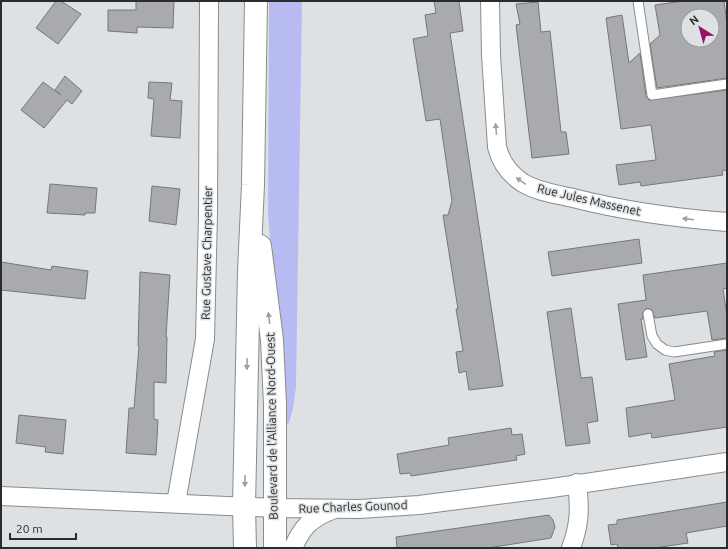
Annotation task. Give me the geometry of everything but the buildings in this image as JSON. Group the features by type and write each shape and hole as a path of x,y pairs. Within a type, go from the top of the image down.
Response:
{"street":[{"name":"Rue Gustave Charpentier","path":"176,504 204,338 208,213 209,1"},
{"name":"Boulevard de l'Alliance Nord-Ouest","path":"245,548 244,506 249,272 253,185 256,1"},
{"name":"Rue Jules Massenet","path":"490,1 497,147 500,158 505,167 514,176 523,183 538,190 608,207 655,215 727,222"},
{"name":"Boulevard de l'Alliance Nord-Ouest","path":"253,185 272,340 275,405 275,548"},
{"name":"Rue Charles Gounod","path":"1,496 275,508 360,509 419,505 727,462"},
{"path":"571,548 576,535 579,518 576,484"},
{"path":"293,548 298,535 308,523 320,515 334,509"}],"lane":[{"path":"638,1 652,95 727,84"},
{"path":"648,314 652,336 657,344 665,350 674,352 727,344"}],"shaded area":[{"path":"269,1 302,1 296,387 289,423 282,427 276,315 268,214"}]}
